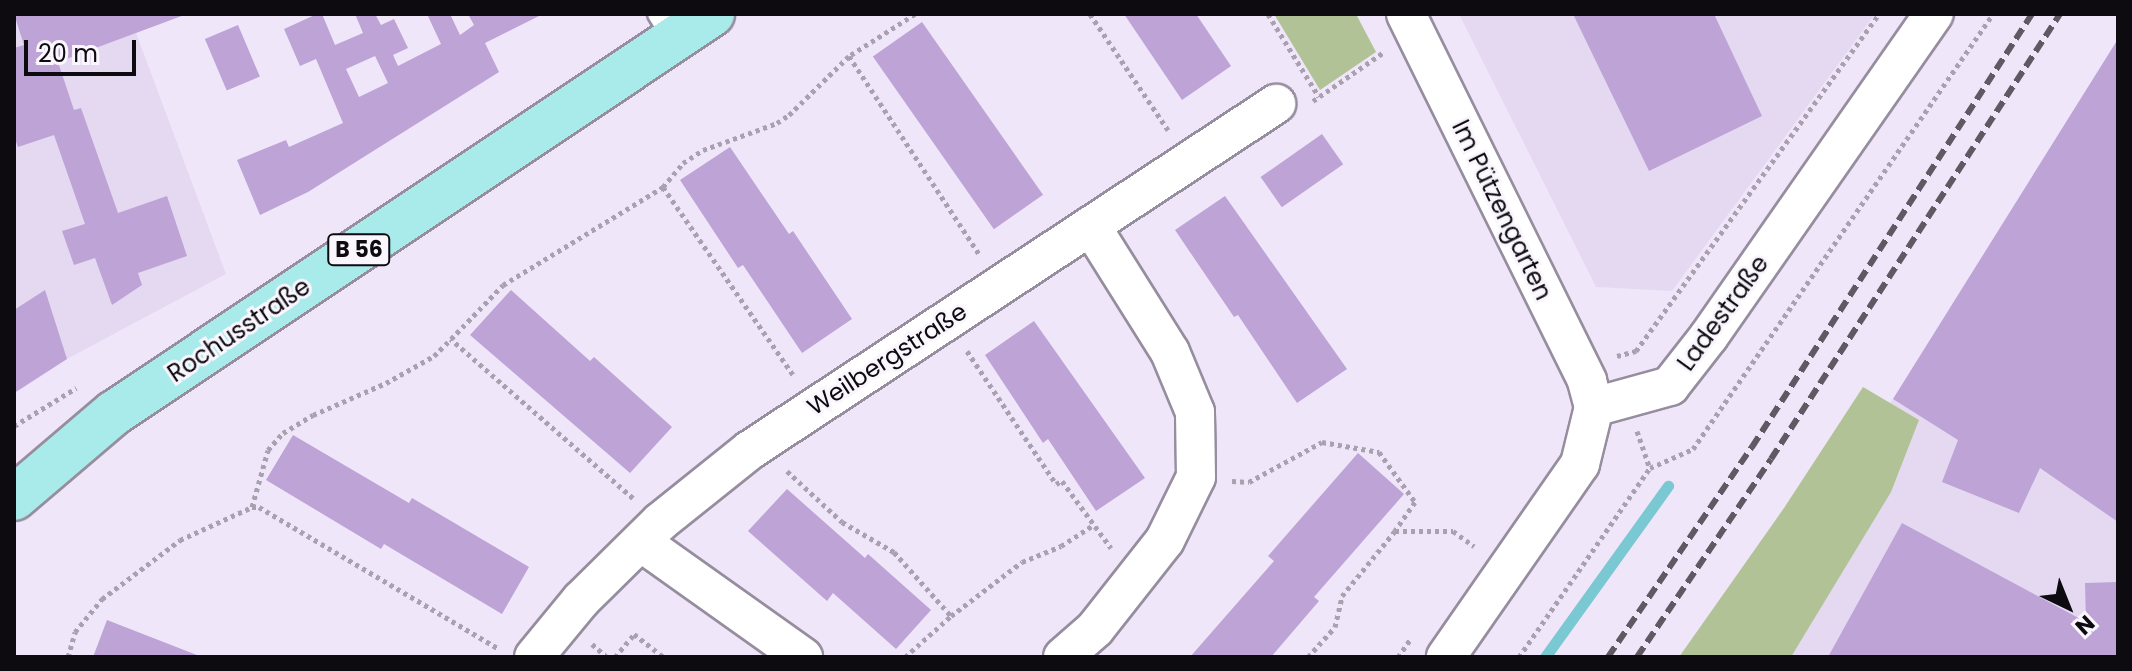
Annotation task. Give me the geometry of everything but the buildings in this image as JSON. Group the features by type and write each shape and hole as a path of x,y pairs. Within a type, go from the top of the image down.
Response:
{"main road":[{"name":"Rochusstraße","path":"14,498 114,413 665,27 712,14"}],"street":[{"name":"Ladestraße","path":"1594,407 1670,386 1709,336 1934,14"},
{"name":"Im Pützengarten","path":"1410,22 1587,381 1594,407"},
{"name":"Weilbergstraße","path":"534,657 581,600 651,532 750,450 1276,104"},
{"path":"1063,657 1095,629 1165,540 1196,477 1195,412 1170,352 1091,226"},
{"path":"1446,657 1580,464 1594,407"},
{"path":"651,532 803,657"}],"path":[{"path":"252,507 268,450 283,433 313,415 386,383 434,356 503,285 663,187 683,163 703,150 777,123 849,56 915,14"},
{"path":"1090,14 1189,161"},
{"path":"1268,14 1319,97"},
{"path":"1612,357 1636,351 1879,14"},
{"path":"1519,657 1650,468 1693,449 1993,14"},
{"path":"1276,104 1304,108 1410,22"},
{"path":"849,56 999,285"},
{"path":"663,187 816,407"},
{"path":"947,320 1056,484 1062,481 1134,579"},
{"path":"451,339 651,532"},
{"path":"1196,477 1249,482 1322,442 1379,452 1415,502 1342,596 1335,627 1308,657"},
{"path":"781,465 842,522 894,552 951,616"},
{"path":"68,657 75,632 102,599 180,540 252,507 259,507 512,657"},
{"path":"905,657 951,616 1022,562 1061,546 1093,525"},
{"path":"1395,531 1453,531 1474,546"},
{"path":"615,657 634,634 663,657"}],"shaded area":[{"path":"14,14 129,14 226,274 67,359 14,394"},
{"path":"1459,14 1875,14 1672,291 1596,287"},
{"path":"2118,39 2118,657 1712,657 1893,399"}],"green space":[{"path":"1274,14 1356,14 1376,52 1320,90"},
{"path":"1863,387 1919,420 1891,492 1791,657 1679,657 1784,508"}],"waterway":[{"path":"1545,657 1668,486"}],"railway":[{"path":"1608,657 1752,447 2032,14"},
{"path":"1637,657 1771,459 2060,14"}]}
